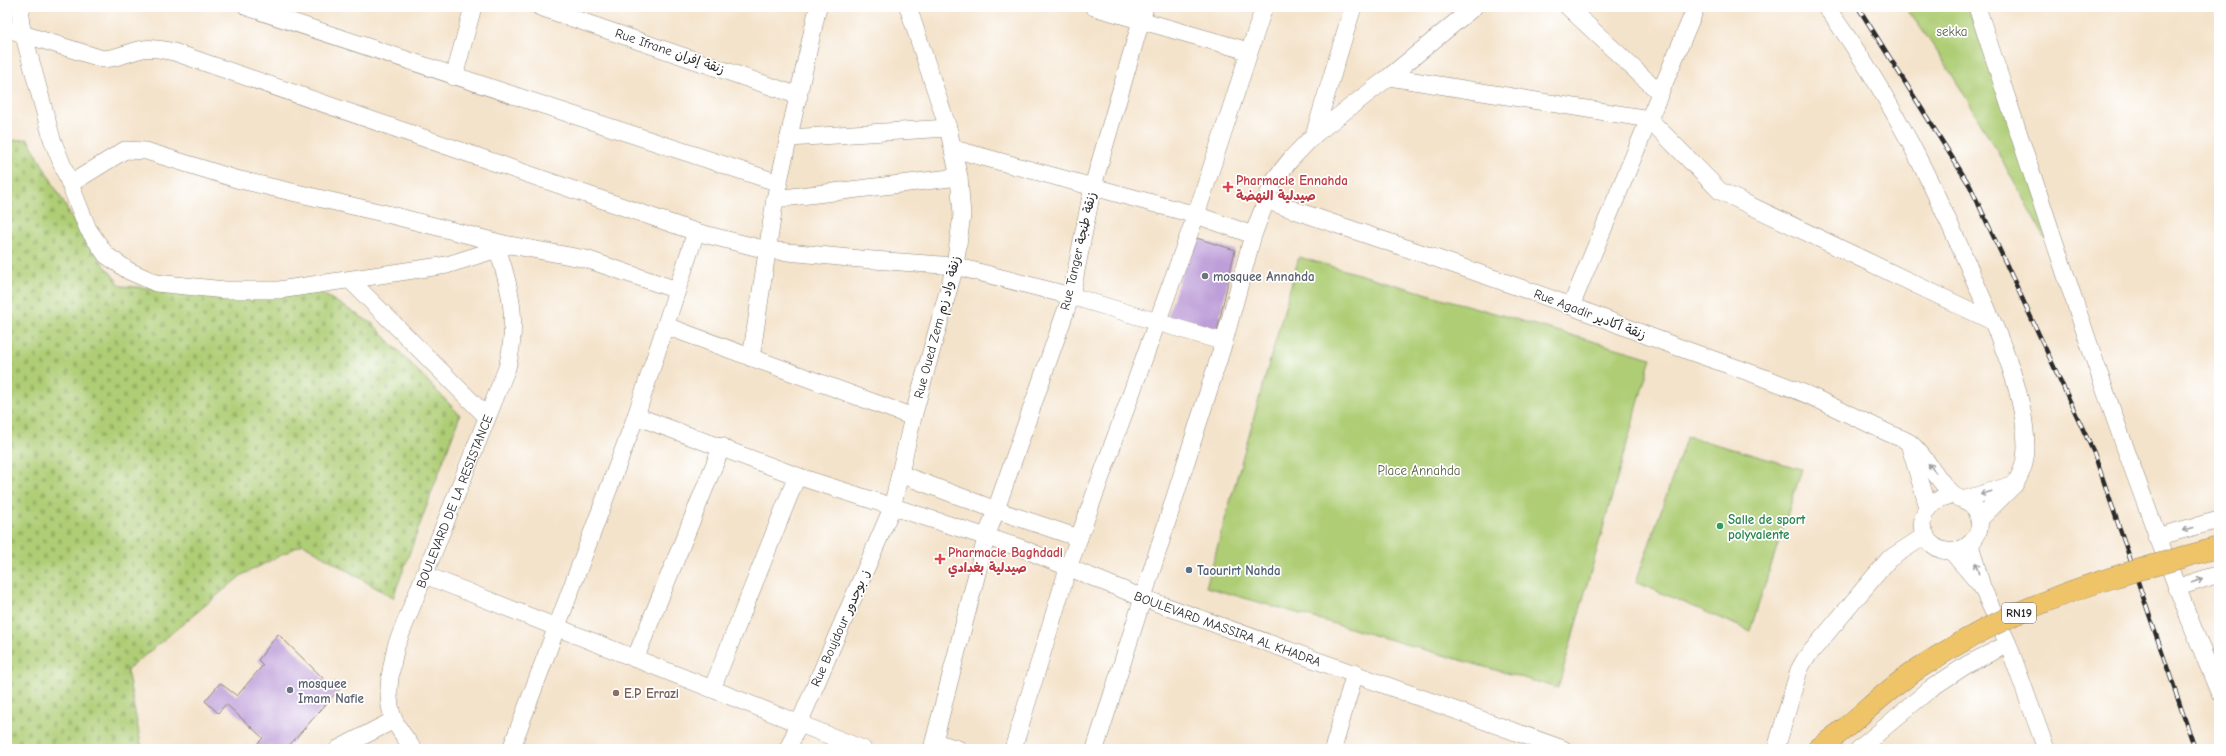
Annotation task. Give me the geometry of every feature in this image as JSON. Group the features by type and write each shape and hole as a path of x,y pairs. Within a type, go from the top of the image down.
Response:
{"main road":[{"name":"RN19","path":"1832,742 1917,669 1950,648 1996,624 2042,602 2219,547"}],"street":[{"path":"22,7 20,15 24,34 52,139 88,229 106,255 129,271 156,283 225,290 279,290 448,265 503,247"},
{"path":"247,7 454,77 779,183"},
{"path":"454,77 473,7"},
{"name":"Rue Ifrane زنقة إفران","path":"540,7 799,96"},
{"path":"751,358 775,199 818,7"},
{"name":"Rue Oued Zem زنقة واد زم","path":"892,508 913,417 955,266 962,216 959,177 954,148 908,7"},
{"path":"1094,7 1143,14 1248,51"},
{"path":"1013,749 1068,568 1156,321 1196,215 1248,51 1264,7"},
{"path":"1314,135 1354,7"},
{"path":"1095,749 1224,342 1253,235 1274,180 1290,159 1314,135 1389,77 1474,7"},
{"path":"1568,7 1660,93"},
{"path":"1826,7 1868,69 1904,129 1932,184 1992,321 2018,392 2026,448 2024,467 2015,484 1979,520"},
{"path":"1976,7 2100,377 2156,537 2219,692"},
{"path":"1572,306 1660,93 1692,9"},
{"name":"Rue Tanger زنقة طنجة","path":"933,746 986,538 1071,296 1093,186 1143,14"},
{"path":"7,29 103,59 117,58 144,49 158,49 174,52 696,232 767,250 955,266 1071,296 1224,342"},
{"path":"1389,77 1649,119 1720,191 1992,321"},
{"path":"789,138 948,128"},
{"path":"954,148 1196,215 1253,235"},
{"path":"70,184 125,150 146,151 236,179 387,214 503,247 586,259 677,290"},
{"path":"775,199 959,177"},
{"name":"Rue Agadir زنقة أكادير","path":"1266,200 1572,306 1808,395 1909,443"},
{"path":"511,749 555,627 636,416 696,232"},
{"name":"BOULEVARD DE LA RESISTANCE","path":"413,749 394,720 389,699 390,678 396,646 486,416 507,368 513,344 514,325 503,247"},
{"path":"350,280 486,416"},
{"path":"666,326 913,417"},
{"name":"BOULEVARD MASSIRA AL KHADRA","path":"636,416 722,446 797,476 892,508 1021,548 1143,598 1563,749"},
{"path":"1909,443 1959,497 1972,505 1979,520 1979,529 1970,544 1961,550 1952,552 1936,547 1926,535 1924,516 1928,507 1939,498 1959,497 2015,484"},
{"path":"1909,443 1928,507"},
{"path":"635,659 722,446"},
{"path":"900,474 996,510 1079,538"},
{"path":"712,689 797,476"},
{"name":"Rue Boujdour ز. بوجدور","path":"788,749 892,508"},
{"path":"2156,537 2219,520"},
{"path":"1776,749 1799,670 1805,659 1889,559 1926,535"},
{"path":"1970,544 1982,587 2008,644 2046,749"},
{"path":"1952,552 1982,587"},
{"path":"2176,588 2219,574"},
{"path":"425,575 863,749"},
{"path":"1859,749 1930,689 1968,664 2008,644"},
{"path":"1332,749 1355,674"},
{"path":"338,749 394,720"},
{"path":"933,746 958,749"}],"green space":[{"name":"sekka","path":"1905,7 1968,7 2052,235 2045,238 1962,91 1925,34"},
{"path":"28,139 84,239 121,286 214,292 320,292 373,324 460,415 393,598 303,544 242,575 127,670 142,749 7,749 7,141"},
{"name":"Place Annahda","path":"1299,257 1651,358 1558,688 1206,587"},
{"name":"Salle de sport polyvalente","path":"1687,436 1802,469 1750,631 1636,582"}],"building":[{"name":"mosquee Annahda","path":"1193,237 1235,250 1216,336 1166,321"},
{"name":"mosquee Imam Nafie","path":"278,634 327,682 344,684 286,749 276,749 271,744 267,749 260,749 256,745 263,738 226,704 218,713 205,701 220,683 237,696 263,665 258,660"}],"railway":[{"path":"1858,7 1970,186 2094,453 2195,749"}],"place":[{"name":"Pharmacie Ennahda صيدلية النهضة","path":"1228,187"},
{"name":"mosquee Annahda","path":"1205,276"},
{"name":"Salle de sport polyvalente","path":"1720,526"},
{"name":"Pharmacie Baghdadi صيدلية بغدادي","path":"940,559"},
{"name":"Taourirt Nahda","path":"1189,570"},
{"name":"mosquee Imam Nafie","path":"290,690"},
{"name":"E.P Errazi","path":"616,693"}]}
